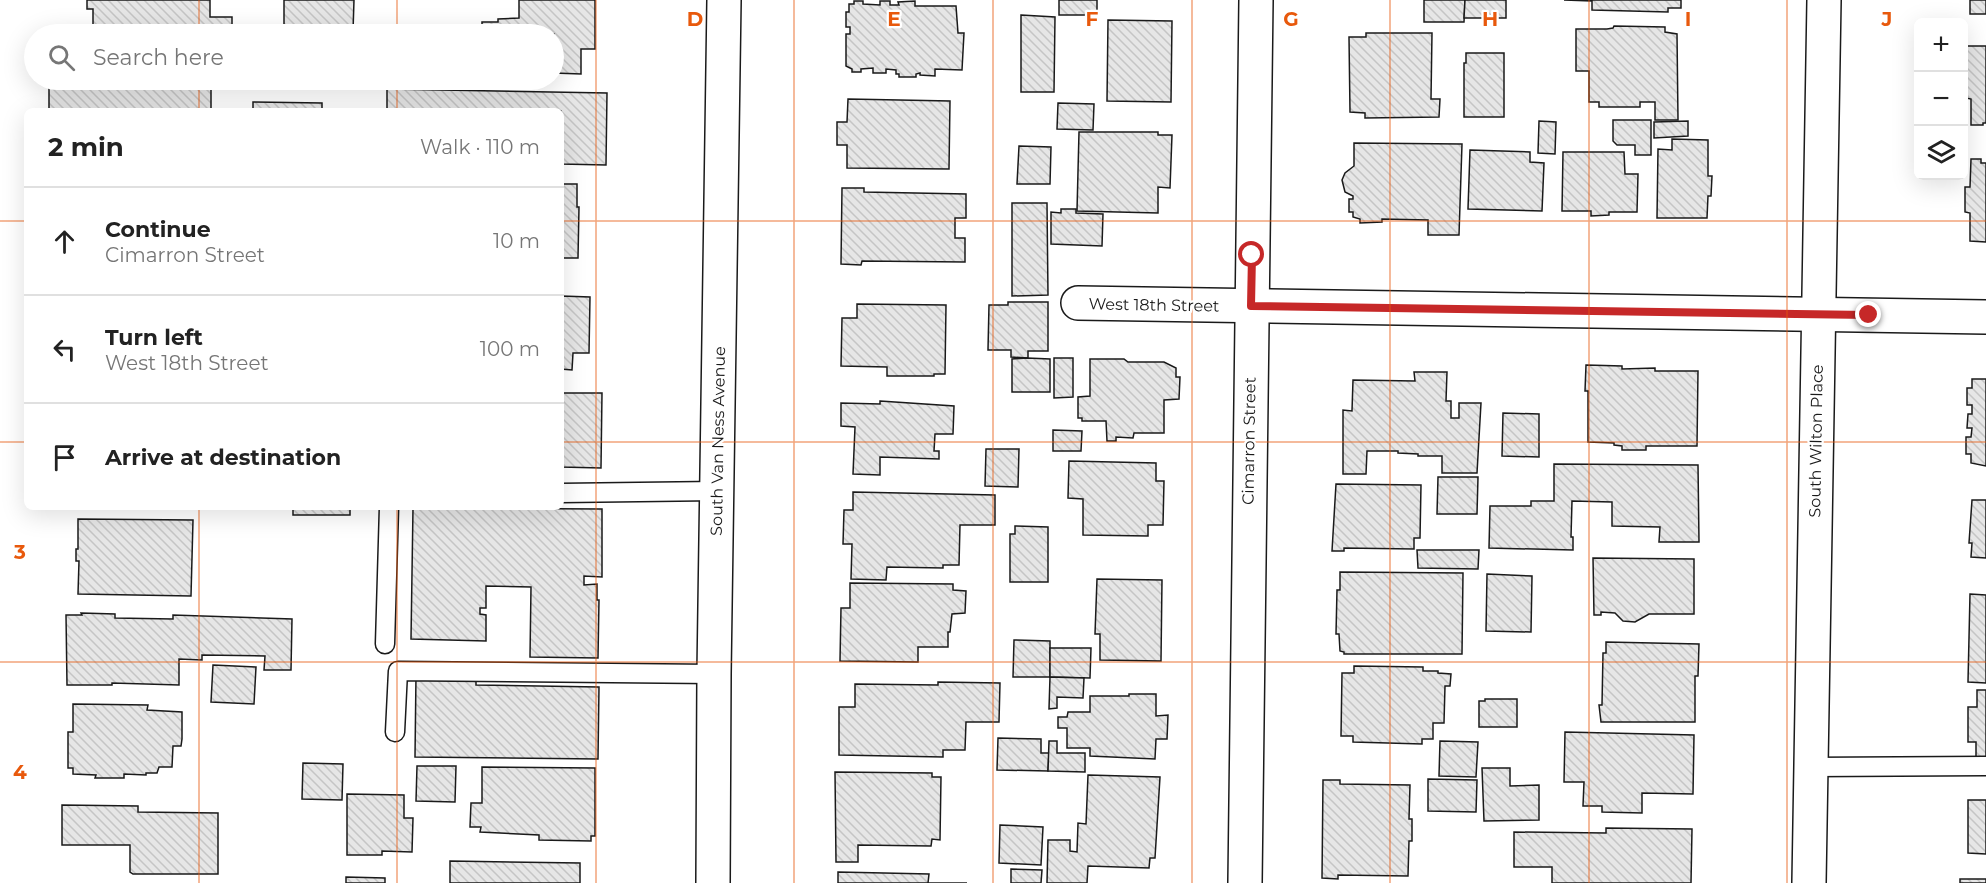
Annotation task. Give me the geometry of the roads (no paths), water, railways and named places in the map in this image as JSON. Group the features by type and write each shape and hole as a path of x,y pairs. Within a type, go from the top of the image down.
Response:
{"street":[{"name":"South Van Ness Avenue","path":"713,883 724,0"},
{"name":"Cimarron Street","path":"1245,883 1256,0"},
{"name":"South Wilton Place","path":"1809,883 1824,0"},
{"name":"West 18th Street","path":"1077,303 1986,317"}],"lane":[{"path":"564,493 717,491"},
{"path":"386,644 389,510"},
{"path":"395,732 398,671 714,674"},
{"path":"1810,767 1986,766"}]}
